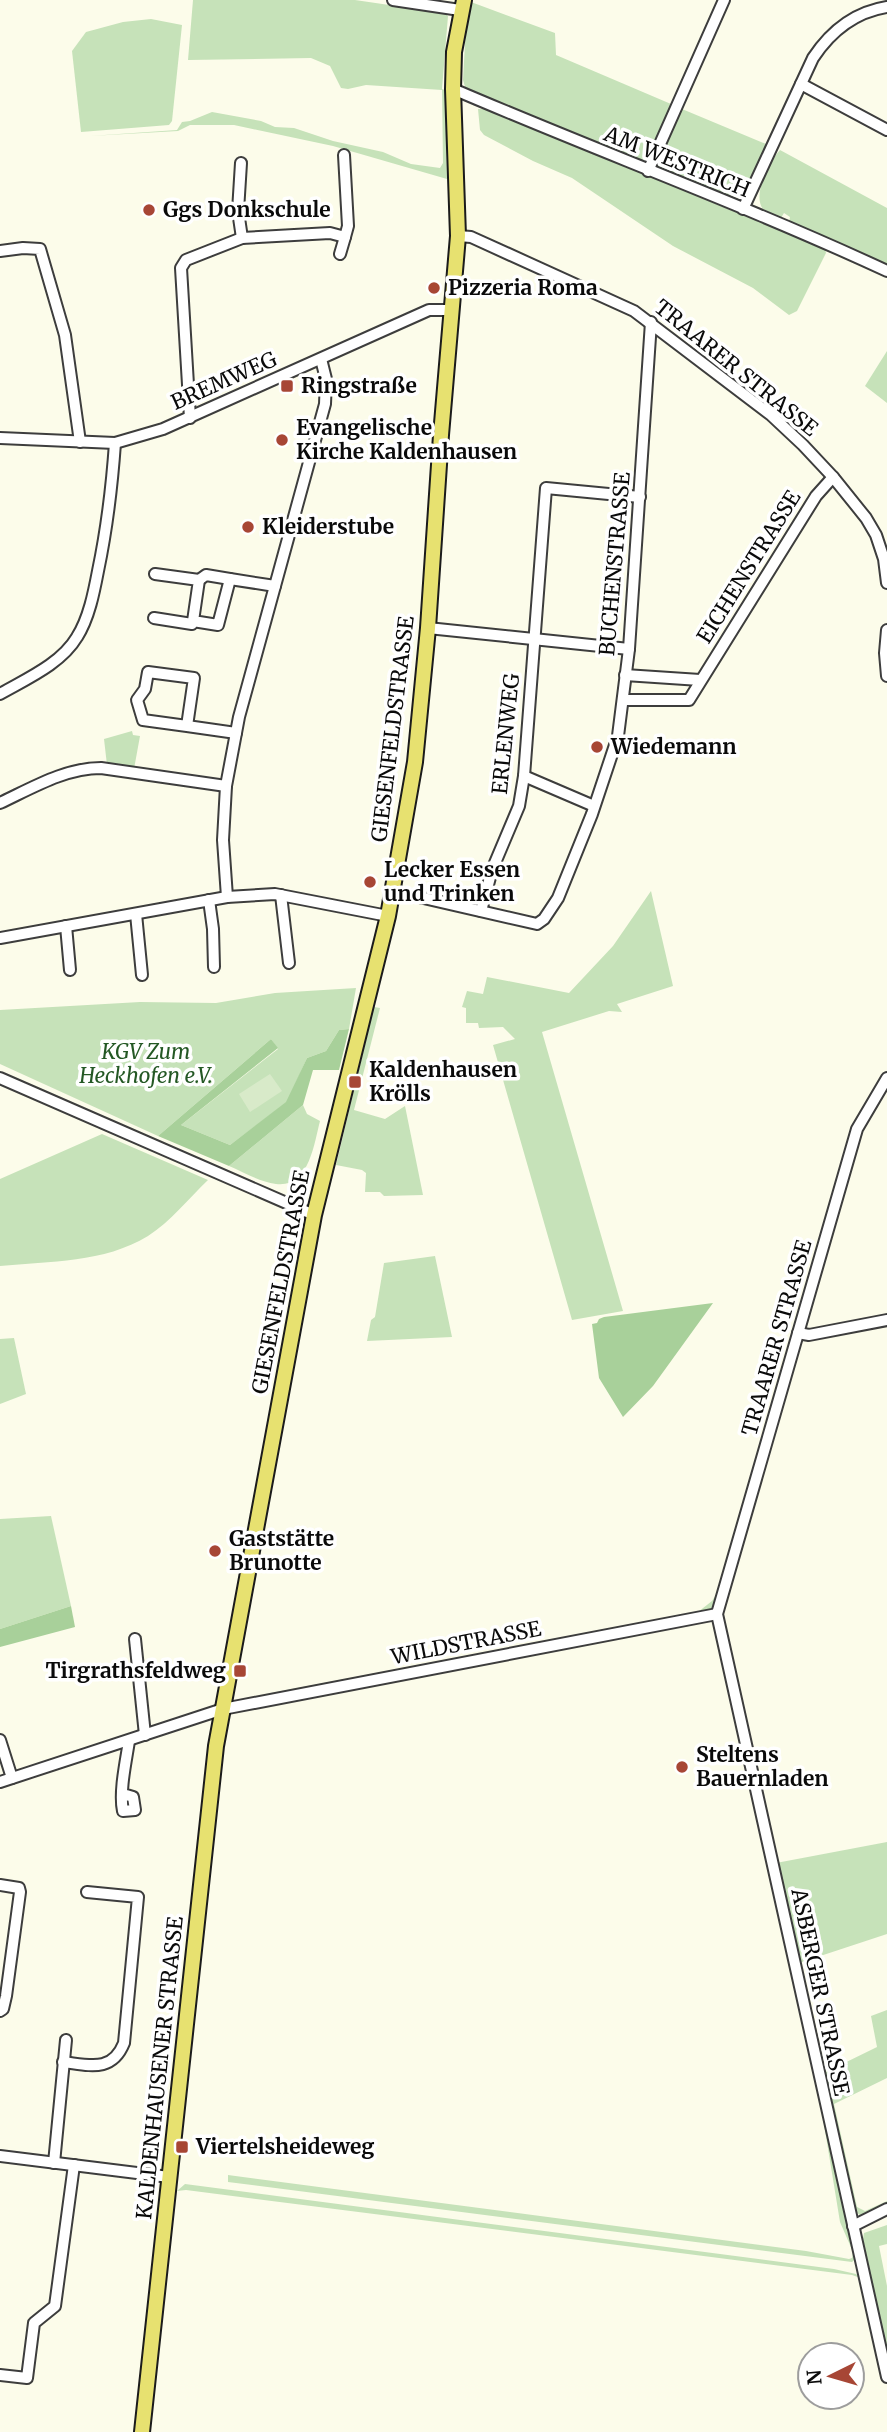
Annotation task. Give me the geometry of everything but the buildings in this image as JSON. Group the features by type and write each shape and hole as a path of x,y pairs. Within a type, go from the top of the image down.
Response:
{"main road":[{"name":"GIESENFELDSTRASSE","path":"224,1704 314,1215 388,916 415,762 458,236 453,52 462,5"},
{"name":"KALDENHAUSENER STRASSE","path":"142,2432 216,1746 224,1704"}],"street":[{"path":"393,0 462,5"},
{"path":"648,171 724,0"},
{"path":"743,209 813,58 823,43 839,28 865,13 887,7"},
{"path":"801,84 887,130"},
{"name":"AM WESTRICH","path":"453,89 832,245 887,271"},
{"path":"340,254 348,226 344,155"},
{"path":"241,163 238,211 242,238"},
{"path":"190,418 181,268 186,260 242,238 330,233 345,237"},
{"name":"TRAARER STRASSE","path":"458,236 471,237 634,311 771,415 851,497 876,535 884,559 887,583"},
{"path":"0,251 40,249 65,335 80,442"},
{"name":"BREMWEG","path":"0,438 115,443 190,418 429,310 453,310"},
{"name":"BUCHENSTRASSE","path":"393,891 527,923 537,923 544,919 558,898 618,736 624,700 651,322"},
{"path":"227,897 223,840 226,786 236,733 325,404 326,379 321,359"},
{"path":"0,694 49,665 77,638 95,587 105,534 115,443"},
{"name":"EICHENSTRASSE","path":"624,700 689,700 816,496 833,477"},
{"name":"ERLENWEG","path":"481,911 492,870 519,806 524,776 546,488 640,497"},
{"path":"155,574 199,580 206,575 275,586"},
{"path":"154,618 218,625 229,579"},
{"path":"194,621 199,580"},
{"path":"428,628 628,649"},
{"path":"887,630 887,676"},
{"path":"187,726 194,678 148,672 145,689 137,700 143,720 236,733"},
{"path":"625,675 700,680"},
{"path":"0,803 68,772 86,768 226,786"},
{"path":"524,776 594,806"},
{"path":"281,895 289,963"},
{"path":"0,938 227,897 281,895 388,916"},
{"path":"209,900 214,967"},
{"path":"136,914 142,975"},
{"path":"66,926 70,970"},
{"path":"0,1078 314,1215"},
{"name":"TRAARER STRASSE","path":"717,1614 858,1129 887,1078"},
{"path":"798,1333 809,1335 887,1320"},
{"name":"WILDSTRASSE","path":"224,1704 717,1614"},
{"name":"ASBERGER STRASSE","path":"717,1614 887,2377"},
{"path":"135,1639 145,1735"},
{"path":"0,1782 129,1741 224,1704"},
{"path":"0,1740 12,1778"},
{"path":"123,1794 129,1741"},
{"path":"0,1885 19,1888 20,1892 6,1996 0,2011"},
{"path":"63,2062 100,2066 113,2060 124,2043 138,1897 87,1892"},
{"path":"54,2163 65,2040"},
{"path":"0,2156 169,2178"},
{"path":"0,2375 27,2378 34,2323 55,2306 74,2165"},
{"path":"853,2226 887,2209"}],"green space":[{"path":"193,0 355,0 444,13 448,16 442,89 445,90 447,179 333,146 234,125 190,125 178,131 90,136 177,130 182,122 212,112 261,121 275,127 294,128 333,141 383,152 411,164 440,168 443,163 442,90 366,85 341,88 330,66 311,58 188,60"},
{"path":"471,2 555,33 556,55 671,104 646,163 465,87 463,80 466,25"},
{"path":"151,19 182,25 172,121 169,125 81,132 72,51 86,32 123,22"},
{"path":"478,109 486,109 825,249 826,253 797,311 789,315 753,288 673,246 572,178 484,135 480,130"},
{"path":"682,109 766,144 742,193 720,193 656,166"},
{"path":"780,150 887,208 887,264 789,222 790,217 784,213 781,218 763,209 759,196 761,187 771,162"},
{"path":"887,351 887,403 865,386"},
{"path":"132,731 133,735 140,736 134,769 107,765 104,739"},
{"path":"651,891 673,986 617,1004 622,1012 609,1011 542,1032 623,1311 572,1320 493,1045 515,1039 503,1027 479,1028 478,1023 466,1023 466,1008 462,1007 467,991 483,994 487,977 569,993 613,946"},
{"name":"KGV Zum Heckhofen e.V.","path":"356,988 349,1029 339,1030 326,1051 307,1058 287,1102 230,1145 181,1125 278,1049 271,1039 158,1136 0,1064 0,1010 140,1002 216,1003 275,993"},
{"path":"374,1007 380,1008 354,1110 385,1119 405,1106 423,1195 384,1196 380,1192 365,1192 366,1173 336,1165"},
{"path":"349,1029 339,1070 313,1070 303,1105 229,1166 158,1136 271,1039 278,1048 181,1125 230,1145 286,1102 307,1058 326,1051 339,1030"},
{"path":"270,1074 282,1091 250,1112 239,1094"},
{"path":"303,1105 307,1114 320,1121 308,1163 296,1179 287,1183 270,1183 229,1166"},
{"path":"102,1134 208,1180 164,1224 131,1245 95,1256 0,1266 0,1179"},
{"path":"435,1256 452,1337 367,1341 371,1320 375,1317 384,1263"},
{"path":"713,1303 653,1386 623,1417 599,1378 592,1324 604,1317"},
{"path":"14,1338 26,1394 0,1404 0,1339"},
{"path":"51,1516 71,1606 0,1629 0,1519"},
{"path":"719,1590 711,1610 245,1698 698,1612 712,1601"},
{"path":"71,1606 75,1627 0,1647 0,1629"},
{"path":"887,1842 887,1934 799,1963 776,1863"},
{"path":"887,2010 887,2078 834,2104 857,2207 865,2211 887,2201 887,2206 861,2216 855,2211 824,2073 877,2047 871,2016"},
{"path":"821,2106 854,2244 855,2259 852,2262 228,2182 228,2175 806,2251 849,2259 852,2258 853,2252 840,2222"},
{"path":"185,2184 834,2269 856,2274 863,2279 852,2275 186,2190 177,2191"},
{"path":"887,2225 887,2244 879,2246 887,2286 887,2350 863,2239 864,2233"}],"place":[{"name":"Ggs Donkschule","path":"149,210"},
{"name":"Pizzeria Roma","path":"434,288"},
{"name":"Ringstraße","path":"287,386"},
{"name":"Evangelische Kirche Kaldenhausen","path":"282,440"},
{"name":"Kleiderstube","path":"248,527"},
{"name":"Wiedemann","path":"597,747"},
{"name":"Lecker Essen und Trinken","path":"370,882"},
{"name":"Kaldenhausen Krölls","path":"355,1082"},
{"name":"Gaststätte Brunotte","path":"215,1551"},
{"name":"Tirgrathsfeldweg","path":"240,1671"},
{"name":"Steltens Bauernladen","path":"682,1767"},
{"name":"Viertelsheideweg","path":"182,2147"}]}
